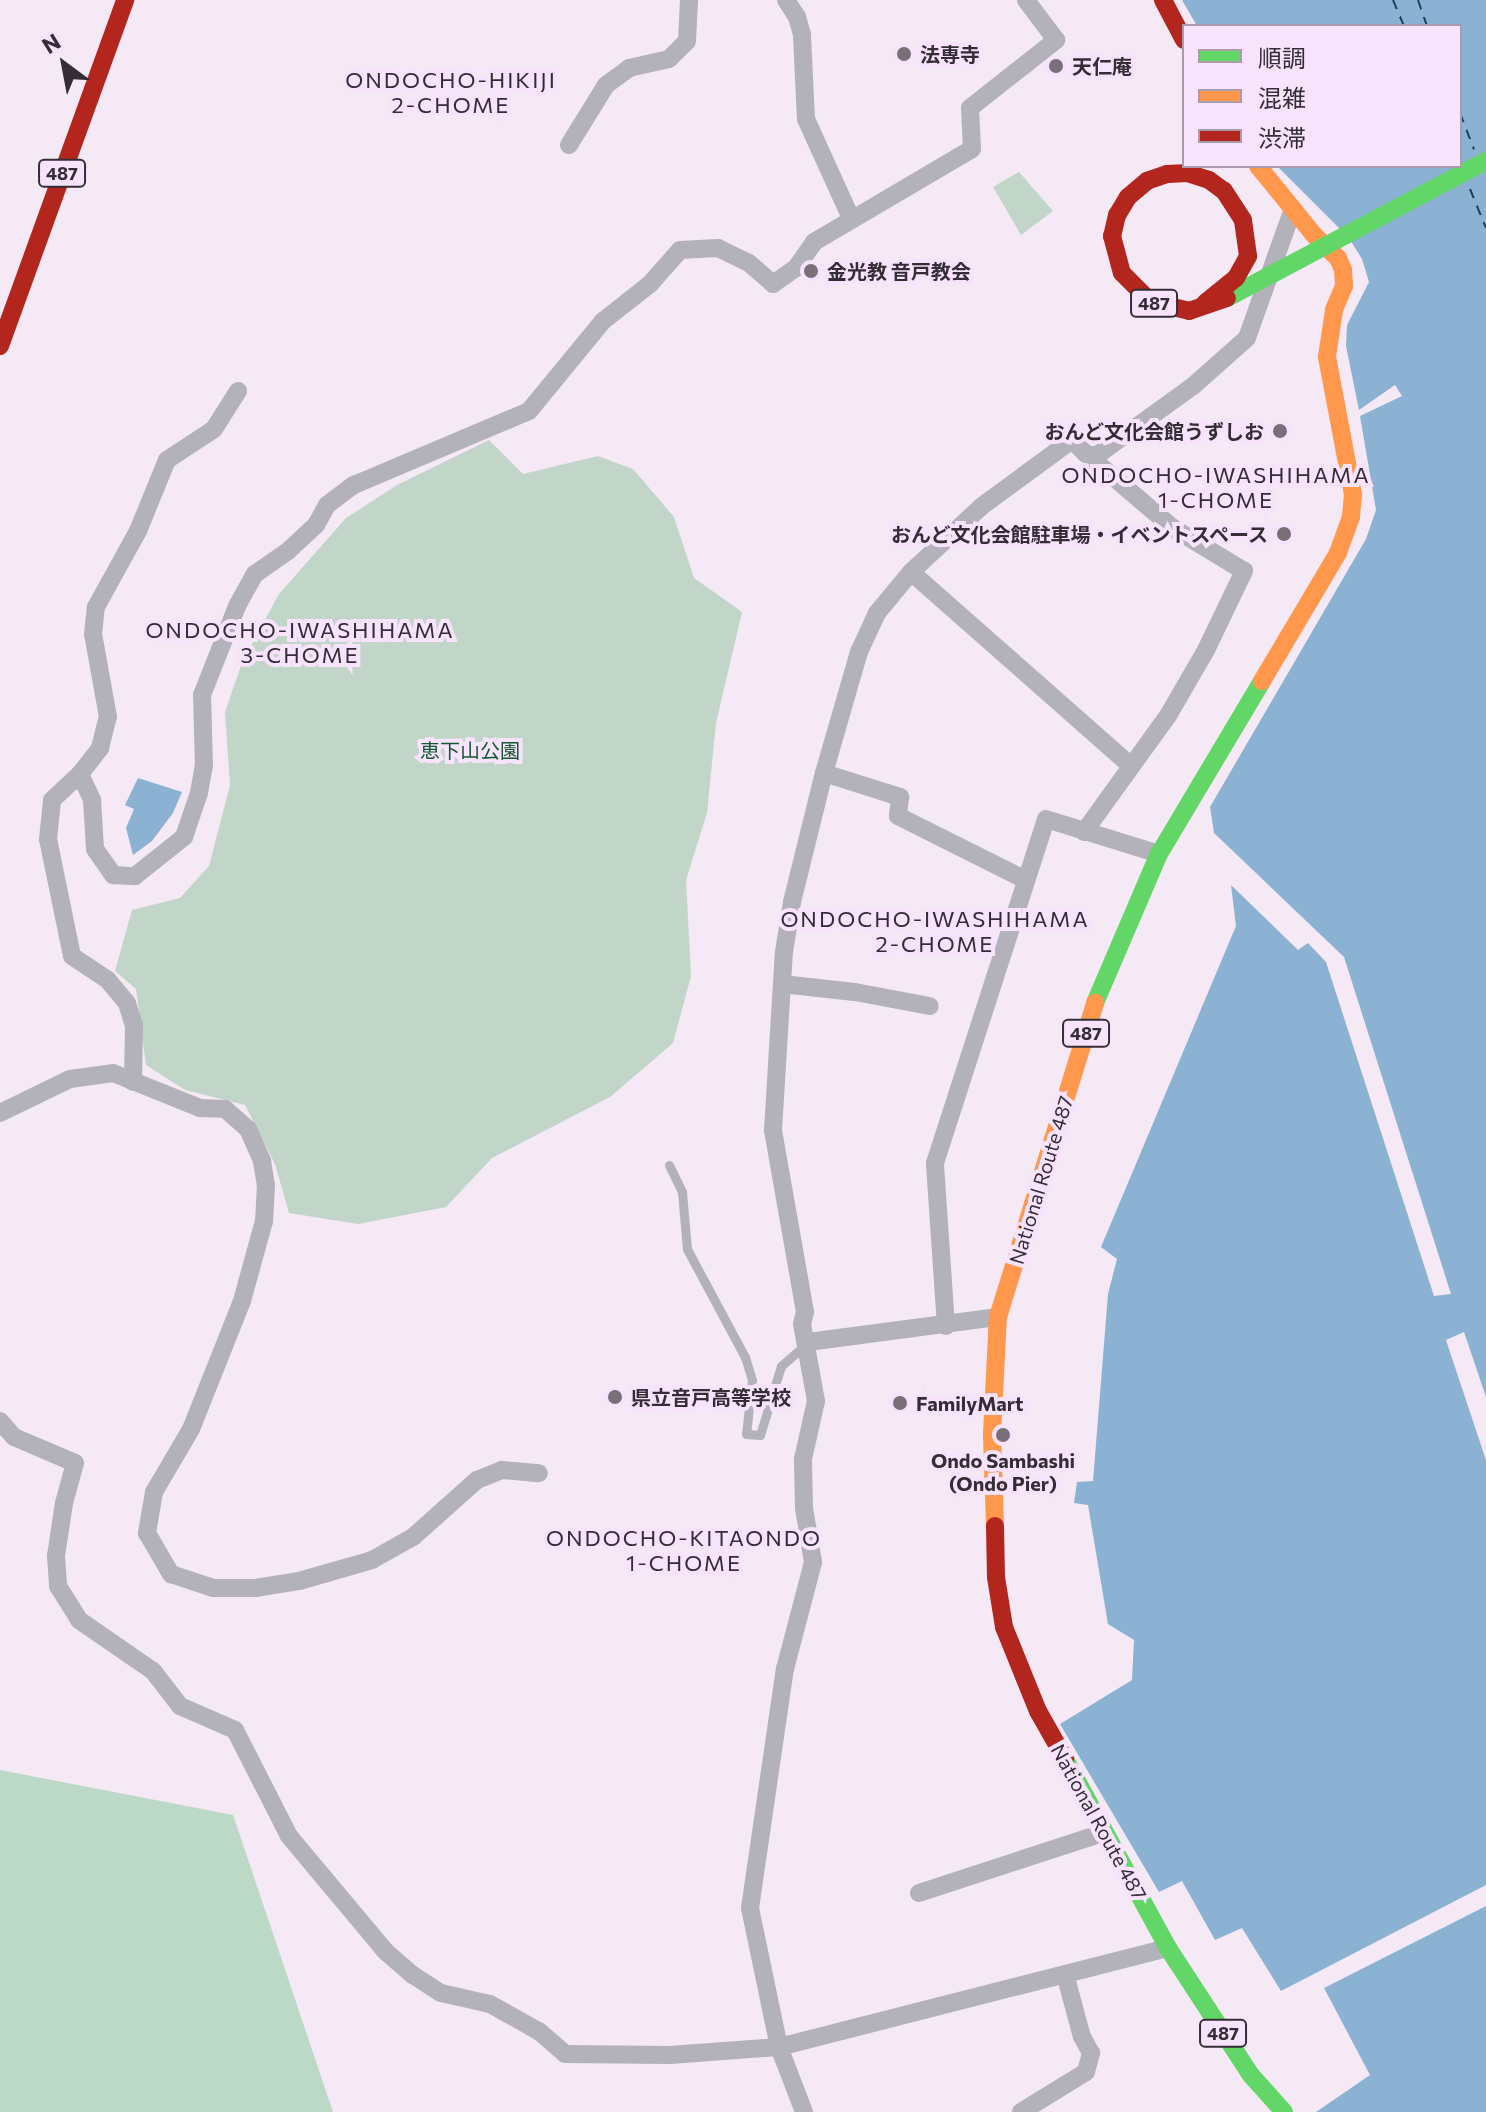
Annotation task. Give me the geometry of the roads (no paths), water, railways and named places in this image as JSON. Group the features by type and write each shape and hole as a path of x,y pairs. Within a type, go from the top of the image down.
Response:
{"highway":[{"name":"487","path":"0,346 125,0"},
{"path":"1163,0 1182,36"},
{"name":"487","path":"1171,174 1152,183 1131,200 1116,238 1126,273 1154,298 1171,305 1205,303 1236,278 1248,256 1243,220 1224,191 1209,180 1188,173 1167,174 1147,181 1128,197 1117,215 1112,236 1114,254 1122,273 1151,302 1189,311 1238,294 1486,161"},
{"path":"1206,168 1289,205"},
{"name":"National Route 487","path":"1260,168 1338,258 1343,270 1344,286 1334,310 1327,357 1349,465 1353,494 1351,517 1338,553 1159,854 1099,989 998,1317 992,1434 996,1577 1004,1627 1038,1711 1168,1948 1250,2074 1284,2112"}],"street":[{"path":"569,145 606,85 629,68 669,59 687,41 689,0"},
{"path":"786,0 797,17 802,35 806,119 851,218"},
{"path":"80,774 92,800 95,849 113,875 135,876 184,837 199,793 204,766 202,695 237,606 255,574 316,525 327,505 354,485 529,411 603,321 650,284 680,250 718,248 749,263 773,284 796,268 814,242 972,149 970,108 1056,40 1026,0"},
{"path":"804,2112 779,2047 750,1908 785,1669 813,1562 803,1471 816,1401 773,1130 782,984 792,902 824,773 859,652 877,613 911,572 982,506 1072,440 1086,454 1096,456 1193,386 1247,338 1289,205"},
{"path":"133,1082 134,1026 127,1003 108,980 72,956 48,839 52,800 80,774 100,748 108,717 93,634 96,607 138,531 167,460 214,429 238,391"},
{"path":"1084,832 1184,688 1244,571 1173,528 1098,464 1096,456"},
{"path":"911,572 1131,766"},
{"path":"824,773 900,797 898,816 1026,880"},
{"path":"946,1326 935,1163 1046,819 1159,854"},
{"path":"782,984 855,992 930,1006"},
{"path":"0,1113 70,1079 113,1073 200,1108 225,1109 248,1129 262,1161 266,1185 264,1221 242,1301 191,1429 154,1492 147,1533 171,1574 213,1588 255,1588 299,1581 372,1560 413,1537 477,1480 502,1470 539,1473"},
{"path":"808,1342 879,1330 946,1326 998,1317"},
{"path":"0,1421 14,1437 75,1463 56,1556 58,1586 79,1620 153,1671 180,1706 235,1730 289,1836 385,1951 441,1993 490,2004 540,2032 565,2054 670,2055 779,2047 1168,1948"},
{"path":"919,1893 1103,1833"},
{"path":"1021,2112 1086,2072 1091,2053 1082,2037 1065,1974"}],"lane":[{"path":"669,1165 682,1192 687,1249 745,1357 752,1380 746,1434 760,1435 781,1366 808,1342"}],"water":[{"path":"1182,0 1486,0 1486,1397 1464,1332 1446,1340 1486,1460 1486,1885 1281,1991 1242,1928 1215,1940 1182,1881 1159,1892 1060,1724 1132,1680 1134,1640 1108,1624 1088,1505 1074,1503 1077,1482 1093,1481 1108,1294 1117,1259 1101,1247 1236,926 1231,885 1298,950 1308,943 1326,962 1434,1296 1451,1294 1344,957 1214,833 1210,807 1366,539 1376,510 1360,416 1402,396 1395,385 1359,410 1346,346 1347,325 1369,282 1362,259 1349,238 1279,168 1462,168 1462,24 1196,24"},
{"path":"138,778 182,792 173,813 152,841 133,855 126,828 134,809 125,805"},
{"path":"1486,1906 1486,2112 1316,2112 1370,2075 1324,1988"}],"place":[{"name":"法専寺","path":"904,54"},
{"name":"天仁庵","path":"1056,66"},
{"name":"金光教 音戸教会","path":"811,271"},
{"name":"おんど文化会館うずしお","path":"1280,431"},
{"name":"おんど文化会館駐車場・イベントスペース","path":"1284,534"},
{"name":"県立音戸高等学校","path":"615,1397"},
{"name":"FamilyMart","path":"900,1403"},
{"name":"Ondo Sambashi (Ondo Pier)","path":"1003,1435"}],"district":[{"name":"ONDOCHO-HIKIJI 2-CHOME","path":"451,92"},
{"name":"ONDOCHO-IWASHIHAMA 1-CHOME","path":"1216,486"},
{"name":"ONDOCHO-IWASHIHAMA 3-CHOME","path":"300,642"},
{"name":"ONDOCHO-IWASHIHAMA 2-CHOME","path":"935,930"},
{"name":"ONDOCHO-KITAONDO 1-CHOME","path":"684,1550"}],"park label":[{"name":"恵下山公園","path":"470,750"}]}
